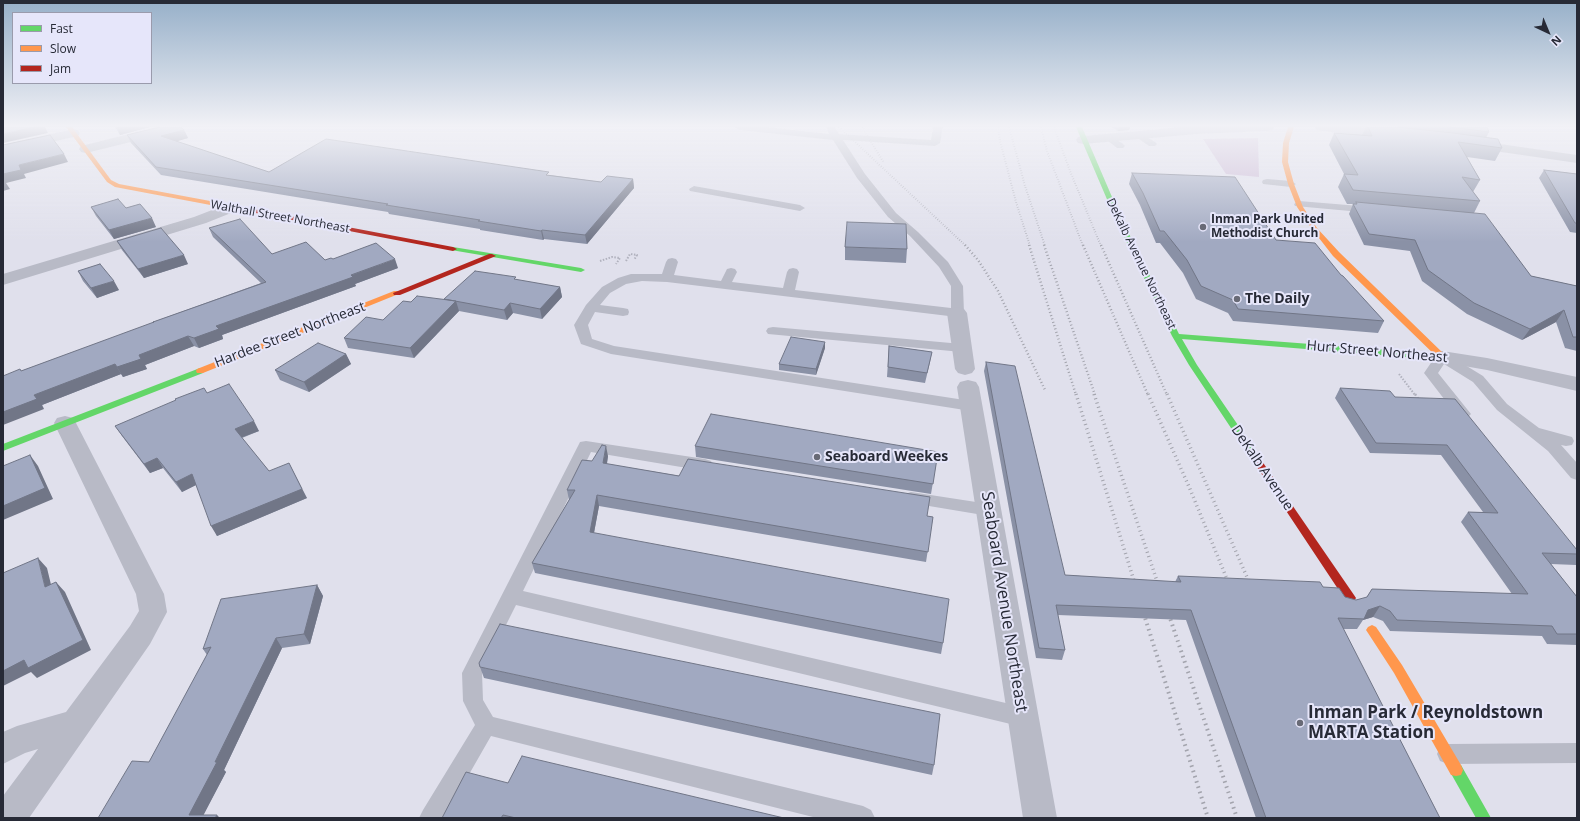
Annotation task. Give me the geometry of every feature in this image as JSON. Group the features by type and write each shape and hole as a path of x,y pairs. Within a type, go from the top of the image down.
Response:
{"street":[{"name":"Walthall Street Northeast","path":"98,165 110,181 117,186 492,256"},
{"name":"DeKalb Avenue Northeast","path":"1095,165 1122,225 1176,336"},
{"path":"1286,165 1299,204 1315,229 1336,254 1442,357"},
{"path":"3,280 200,220 230,208"},
{"path":"492,256 582,270"},
{"name":"Hardee Street Northeast","path":"3,448 492,256"},
{"name":"Seaboard Avenue Northeast","path":"957,313 1040,818"},
{"name":"Hurt Street Northeast","path":"1176,336 1442,357 1487,364 1577,384"},
{"name":"DeKalb Avenue","path":"1176,336 1193,365 1350,598"},
{"path":"8,818 140,635 153,612 150,594 65,424"},
{"path":"1372,630 1398,669 1484,818"},
{"path":"3,749 17,741 76,723"}],"lane":[{"path":"854,165 892,215 931,250 944,266 957,286 957,313 667,278 642,277 622,281 606,290 591,308 580,325 586,341 611,350 968,387"},
{"path":"1267,182 1291,184"},
{"path":"694,189 800,208"},
{"path":"1299,204 1384,211"},
{"path":"667,278 672,262"},
{"path":"725,285 731,272"},
{"path":"788,293 793,272"},
{"path":"591,308 623,312"},
{"path":"773,331 962,348"},
{"path":"1475,429 1431,373 1442,357 1478,379 1502,407 1554,448 1577,474"},
{"path":"1533,432 1566,441"},
{"path":"719,467 586,446 472,673 473,701 486,725 863,818"},
{"path":"892,495 989,510"},
{"path":"512,596 1023,718"},
{"path":"431,818 486,725"},
{"path":"1448,754 1577,753"}],"path":[{"path":"1400,372 1398,373 1421,402"}],"shaded area":[{"path":"1220,165 1259,165 1259,177 1226,174"}],"building":[{"path":"3,165 19,165 21,170 3,174"},
{"path":"154,165 249,165 269,172 281,165 504,165 549,172 546,175 601,182 607,176 633,179 585,235 541,231 386,205 388,204 156,167"},
{"path":"1352,165 1471,165 1480,180 1462,177 1480,201 1353,190 1344,174 1358,175"},
{"path":"1544,170 1577,174 1577,223 1575,223"},
{"path":"1132,173 1235,177 1276,240 1315,243 1341,275 1384,321 1238,309 1233,300 1201,286 1187,260 1164,231 1160,231 1143,193"},
{"path":"118,199 126,208 140,204 152,218 109,230 91,207"},
{"path":"1356,202 1485,214 1531,276 1577,286 1577,337 1573,337 1564,310 1530,329 1474,303 1428,270 1415,240 1369,234 1353,204 1357,204"},
{"path":"240,219 272,254 306,242 325,260 331,258 333,259 376,243 395,259 351,275 353,277 216,326 219,329 194,338 188,336 139,355 141,359 117,367 115,364 34,395 37,399 3,412 3,376 20,369 21,371 266,282 209,228"},
{"path":"847,222 906,224 907,249 845,247"},
{"path":"161,228 184,255 138,269 117,241"},
{"path":"100,264 114,281 91,288 78,271"},
{"path":"475,271 516,277 514,279 560,287 540,309 510,303 504,310 444,299"},
{"path":"417,296 456,301 410,348 344,338 366,317 383,320 403,301 411,302"},
{"path":"791,337 825,342 816,369 779,364"},
{"path":"318,343 346,354 304,382 275,370"},
{"path":"889,346 932,352 927,373 888,367"},
{"path":"986,362 1015,366 1065,575 1181,582 1178,576 1320,582 1323,587 1339,588 1345,597 1356,600 1367,597 1372,589 1528,594 1468,512 1498,513 1447,445 1376,443 1340,388 1390,391 1395,397 1455,399 1577,550 1577,554 1542,553 1577,597 1577,634 1557,634 1552,626 1397,620 1390,611 1380,606 1368,610 1364,619 1338,618 1440,818 1266,818 1191,610 1056,605 1065,650 1039,648"},
{"path":"229,384 254,421 235,429 269,471 289,463 302,489 211,526 192,474 176,482 157,458 144,464 115,426 176,400 175,399 204,388 207,393"},
{"name":"Seaboard Weekes","path":"711,414 938,452 933,484 695,446"},
{"path":"602,445 606,446 603,463 679,476 688,459 930,497 927,516 933,517 928,552 597,495 590,532 949,599 943,643 532,563 575,490 567,490 582,460 592,461"},
{"path":"30,455 45,488 3,506 3,466"},
{"path":"38,558 45,587 56,582 83,640 28,668 24,660 3,671 3,573"},
{"path":"317,585 304,634 276,638 215,762 217,762 189,815 217,815 215,818 98,818 132,761 149,762 211,647 203,649 221,599"},
{"path":"500,624 940,714 934,765 480,667 479,663"},
{"path":"522,756 784,818 516,818 503,815 501,818 442,818 466,772 508,783"}],"railway":[{"path":"880,165 965,245"},
{"path":"1006,165 1030,246"},
{"path":"1019,165 1045,246"},
{"path":"1052,165 1083,246"},
{"path":"1068,165 1101,246"},
{"path":"965,245 978,260 998,291 1045,390"},
{"path":"1029,245 1076,395"},
{"path":"1044,245 1095,395"},
{"path":"1083,245 1148,395"},
{"path":"1101,245 1167,395"},
{"path":"1076,394 1135,584"},
{"path":"1094,394 1158,584"},
{"path":"1148,394 1190,489 1229,584"},
{"path":"1167,394 1250,584"},
{"path":"1134,583 1137,591"},
{"path":"1158,583 1161,592"},
{"path":"1228,583 1230,587"},
{"path":"1249,583 1252,589"},
{"path":"1142,608 1208,818"},
{"path":"1167,609 1237,818"}],"traffic: fast":[{"path":"1095,165 1118,218 1176,336 1193,365 1252,453"},
{"path":"453,249 581,270"},
{"path":"1176,336 1442,357"},
{"path":"3,448 200,371"},
{"path":"1456,770 1484,818"}],"traffic: slow":[{"path":"97,165 109,181 117,186 237,208"},
{"path":"1286,165 1300,207 1315,229 1336,254 1442,357"},
{"path":"200,371 397,293"},
{"path":"1372,630 1398,669 1456,770"}],"traffic: jam":[{"path":"237,208 453,249"},
{"path":"397,293 492,256"},
{"path":"1252,453 1350,598"}],"place":[{"name":"Inman Park United Methodist Church","path":"1203,227"},
{"name":"The Daily","path":"1237,299"},
{"name":"Seaboard Weekes","path":"817,457"},
{"name":"Inman Park / Reynoldstown MARTA Station","path":"1300,723"}]}
